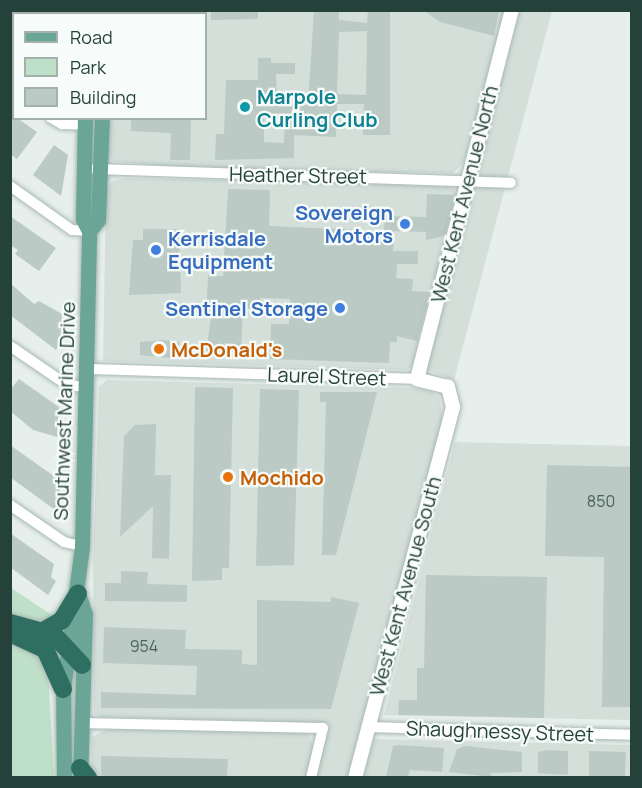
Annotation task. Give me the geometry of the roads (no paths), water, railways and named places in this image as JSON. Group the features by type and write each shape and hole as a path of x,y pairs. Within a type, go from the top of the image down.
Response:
{"highway":[{"path":"45,630 63,620 78,593"},
{"path":"10,623 45,630 68,648 82,665"},
{"path":"10,633 45,649 63,689"}],"main road":[{"name":"Southwest Marine Drive","path":"89,231 98,220 102,120"},
{"name":"Southwest Marine Drive","path":"64,777 63,689 78,593 82,546 89,231 84,219 85,122"},
{"name":"Southwest Marine Drive","path":"78,593 86,614 80,723 83,774"}],"street":[{"name":"West Kent Avenue North","path":"417,379 512,10"},
{"path":"55,120 62,124 85,122"},
{"name":"Heather Street","path":"84,169 511,183"},
{"path":"10,186 72,230 89,231"},
{"path":"11,348 67,385 86,387"},
{"name":"Laurel Street","path":"87,369 417,379 442,383 452,394"},
{"name":"West Kent Avenue South","path":"355,777 453,407 452,394"},
{"path":"10,505 64,543 82,546"},
{"path":"80,723 324,728 311,777"},
{"name":"Shaughnessy Street","path":"368,727 632,735"}],"place":[{"name":"Marpole Curling Club","path":"245,107"},
{"name":"Sovereign Motors","path":"405,224"},
{"name":"Kerrisdale Equipment","path":"156,250"},
{"name":"Sentinel Storage","path":"340,308"},
{"name":"McDonald's","path":"159,349"},
{"name":"Mochido","path":"228,477"}]}
